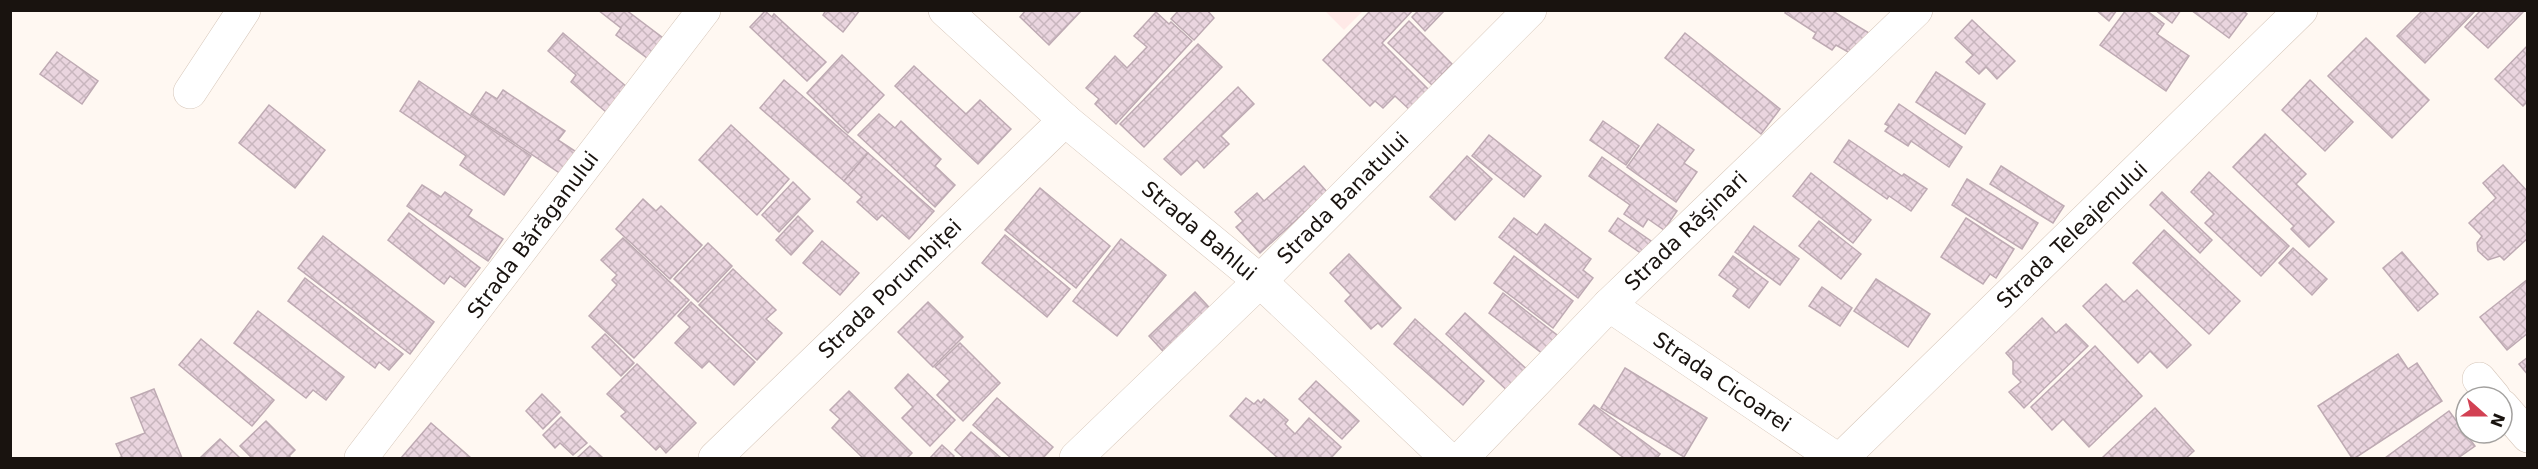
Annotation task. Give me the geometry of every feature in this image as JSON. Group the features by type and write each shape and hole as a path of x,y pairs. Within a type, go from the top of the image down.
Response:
{"street":[{"path":"190,92 244,10"},
{"name":"Strada Bărăganului","path":"361,459 704,10"},
{"name":"Strada Bahlui","path":"945,10 1065,120 1260,281 1446,459"},
{"name":"Strada Banatului","path":"1076,459 1260,281 1530,10"},
{"name":"Strada Rășinari","path":"1462,459 1609,305 1916,10"},
{"name":"Strada Teleajenului","path":"1842,459 2301,10"},
{"name":"Strada Porumbiței","path":"715,459 1065,120"},
{"name":"Strada Cicoarei","path":"1609,305 1834,459"},
{"path":"2514,420 2528,436"}],"shaded area":[{"path":"1325,11 1363,11 1344,30"}],"building":[{"path":"598,10 626,10 663,38 647,58 616,35 621,28"},
{"path":"826,10 860,10 843,32 823,15"},
{"path":"1026,10 1082,10 1049,45 1020,17"},
{"path":"1179,10 1207,10 1214,18 1194,40 1171,19"},
{"path":"1371,10 1413,10 1382,43 1430,91 1411,111 1395,96 1383,108 1375,101 1370,106 1323,60"},
{"path":"1419,10 1445,10 1425,31 1412,17"},
{"path":"1786,10 1831,10 1869,33 1855,56 1836,45 1832,50 1813,38 1816,33 1785,13"},
{"path":"2096,10 2117,10 2109,21"},
{"path":"2126,10 2146,10 2164,24 2157,34 2189,56 2166,91 2100,45"},
{"path":"2155,10 2181,10 2172,23"},
{"path":"2191,10 2242,10 2247,14 2229,38"},
{"path":"2423,10 2476,10 2425,63 2397,36"},
{"path":"2481,10 2525,10 2488,48 2465,27"},
{"path":"765,11 772,17 774,14 826,62 807,81 750,27"},
{"path":"1156,12 1192,41 1116,124 1095,104 1099,99 1086,88 1115,56 1127,68 1147,47 1134,36"},
{"path":"1972,20 2015,61 1997,79 1986,67 1979,74 1966,62 1973,55 1955,38"},
{"path":"1409,21 1452,64 1432,85 1388,43"},
{"path":"563,33 627,87 606,112 571,82 576,75 548,51"},
{"path":"1685,33 1780,109 1761,134 1665,58"},
{"path":"2366,38 2429,100 2392,138 2328,76"},
{"path":"1198,44 1222,67 1144,147 1120,124"},
{"path":"2528,45 2528,101 2523,106 2495,79"},
{"path":"57,52 98,81 82,104 40,74"},
{"path":"842,55 884,95 848,133 807,93"},
{"path":"914,66 966,114 980,100 1011,129 978,164 895,86"},
{"path":"1936,72 1985,104 1965,134 1916,102"},
{"path":"784,80 868,153 844,181 760,108"},
{"path":"2310,80 2353,122 2325,151 2282,110"},
{"path":"419,81 531,156 504,195 460,165 466,156 400,111"},
{"path":"1238,87 1254,104 1221,136 1229,144 1204,168 1197,160 1181,175 1164,159"},
{"path":"503,90 565,131 558,140 581,155 567,178 471,114 486,92 497,99"},
{"path":"1899,104 1962,147 1949,167 1911,141 1908,146 1885,131 1889,126 1885,124"},
{"path":"269,105 325,150 295,188 239,143"},
{"path":"879,114 895,128 901,121 941,159 935,166 955,185 935,207 858,135"},
{"path":"1603,121 1639,146 1626,165 1590,140"},
{"path":"1658,124 1694,150 1684,163 1697,172 1676,202 1627,167"},
{"path":"731,125 789,179 757,215 699,160"},
{"path":"2265,134 2306,174 2296,184 2334,222 2309,247 2291,229 2294,226 2233,167"},
{"path":"1489,135 1541,176 1524,197 1472,156"},
{"path":"1849,140 1902,176 1904,174 1927,189 1911,211 1889,196 1887,199 1834,162"},
{"path":"868,153 934,211 909,239 882,215 877,220 857,202 862,197 844,181"},
{"path":"1467,156 1492,179 1455,220 1430,197"},
{"path":"1602,157 1677,211 1664,230 1648,219 1643,227 1624,214 1630,205 1589,176"},
{"path":"2503,165 2528,192 2528,238 2504,260 2500,256 2488,260 2478,251 2477,243 2482,236 2469,223 2496,198 2483,183"},
{"path":"1304,166 1327,192 1260,253 1236,227 1243,221 1235,212 1257,193 1264,201"},
{"path":"2001,166 2064,206 2053,223 1990,184"},
{"path":"2209,172 2289,246 2261,276 2205,223 2214,214 2191,192"},
{"path":"1811,173 1871,220 1853,243 1793,196"},
{"path":"1967,179 2038,223 2022,249 1952,205"},
{"path":"793,182 810,199 779,232 762,215"},
{"path":"422,185 441,197 445,192 472,210 468,216 503,239 488,261 407,206"},
{"path":"1040,188 1110,246 1076,288 1005,230"},
{"path":"2162,192 2212,240 2200,253 2150,205"},
{"path":"643,199 656,211 661,206 702,245 670,279 616,229"},
{"path":"409,213 480,268 465,287 450,276 444,284 388,240"},
{"path":"798,216 813,231 791,255 776,240"},
{"path":"1514,218 1537,235 1545,224 1591,259 1583,270 1593,278 1578,298 1499,237"},
{"path":"1618,218 1651,241 1642,254 1609,231"},
{"path":"1966,218 2014,249 1996,278 1990,274 1983,284 1941,257"},
{"path":"1819,221 1861,254 1841,279 1799,246"},
{"path":"1754,226 1799,259 1780,285 1735,252"},
{"path":"2164,230 2240,301 2209,334 2133,263"},
{"path":"1005,235 1070,289 1047,317 982,263"},
{"path":"323,236 434,322 410,354 298,268"},
{"path":"623,238 689,300 634,358 589,316 617,285 612,280 617,275 601,260"},
{"path":"1121,239 1166,275 1117,336 1073,301"},
{"path":"822,241 859,273 840,295 803,263"},
{"path":"708,243 732,266 698,302 674,279"},
{"path":"2293,248 2327,279 2312,295 2279,263"},
{"path":"2402,252 2438,294 2418,311 2383,268"},
{"path":"1349,254 1401,308 1382,327 1378,323 1371,329 1345,301 1351,295 1330,273"},
{"path":"1514,256 1573,301 1553,328 1494,283"},
{"path":"1733,256 1768,282 1749,308 1733,296 1738,289 1719,275"},
{"path":"733,269 776,310 766,319 782,333 757,360 699,305"},
{"path":"305,278 403,354 389,370 379,362 375,368 288,301"},
{"path":"1876,279 1930,314 1908,347 1854,311"},
{"path":"2528,279 2528,333 2507,350 2480,317"},
{"path":"2106,284 2124,302 2137,290 2191,345 2167,368 2150,351 2138,363 2083,306"},
{"path":"1822,287 1852,308 1840,326 1809,306"},
{"path":"1195,292 1217,316 1171,360 1149,336"},
{"path":"1503,293 1557,335 1543,354 1489,313"},
{"path":"691,302 755,362 734,385 709,361 702,368 675,343 690,327 678,316"},
{"path":"928,302 963,337 933,367 898,332"},
{"path":"258,311 344,377 326,400 313,390 306,398 234,343"},
{"path":"1465,313 1531,373 1511,394 1446,334"},
{"path":"2042,318 2056,333 2066,324 2088,346 2024,408 2009,392 2021,382 2013,374 2013,361 2006,353"},
{"path":"1415,319 1484,381 1463,405 1394,344"},
{"path":"605,334 634,363 621,376 592,347"},
{"path":"201,339 274,400 252,426 179,365"},
{"path":"960,343 1000,383 963,421 937,395 950,381 935,367"},
{"path":"2095,346 2142,396 2089,447 2063,419 2052,430 2031,407"},
{"path":"2398,354 2408,369 2417,363 2442,401 2352,458 2318,406"},
{"path":"2528,357 2528,375 2519,364"},
{"path":"637,364 696,423 666,453 660,446 656,450 621,416 626,412 607,394"},
{"path":"1625,368 1707,418 1684,457 1601,408"},
{"path":"908,374 955,420 930,446 902,418 913,407 895,388"},
{"path":"1316,381 1359,421 1342,439 1299,399"},
{"path":"154,389 182,458 118,458 122,457 116,444 145,433 131,398"},
{"path":"849,391 912,453 907,458 863,458 832,428 840,419 830,410"},
{"path":"542,394 560,412 543,429 526,411"},
{"path":"997,398 1053,447 1043,458 1011,458 973,425"},
{"path":"1246,398 1254,404 1258,400 1261,403 1264,399 1288,420 1285,424 1295,434 1309,418 1341,447 1331,458 1278,458 1230,416"},
{"path":"1594,405 1660,454 1657,458 1624,458 1579,424"},
{"path":"2155,408 2194,451 2186,458 2103,457"},
{"path":"2449,411 2454,418 2454,445 2475,446 2458,458 2385,458"},
{"path":"561,417 587,443 573,455 560,443 555,448 543,435"},
{"path":"266,421 295,450 289,456 291,458 252,458 240,446"},
{"path":"431,423 471,458 401,458"},
{"path":"971,432 1001,458 964,458 955,450"},
{"path":"220,439 240,458 200,458"},
{"path":"942,445 954,456 952,458 930,458"},
{"path":"590,446 603,458 577,458"}]}
